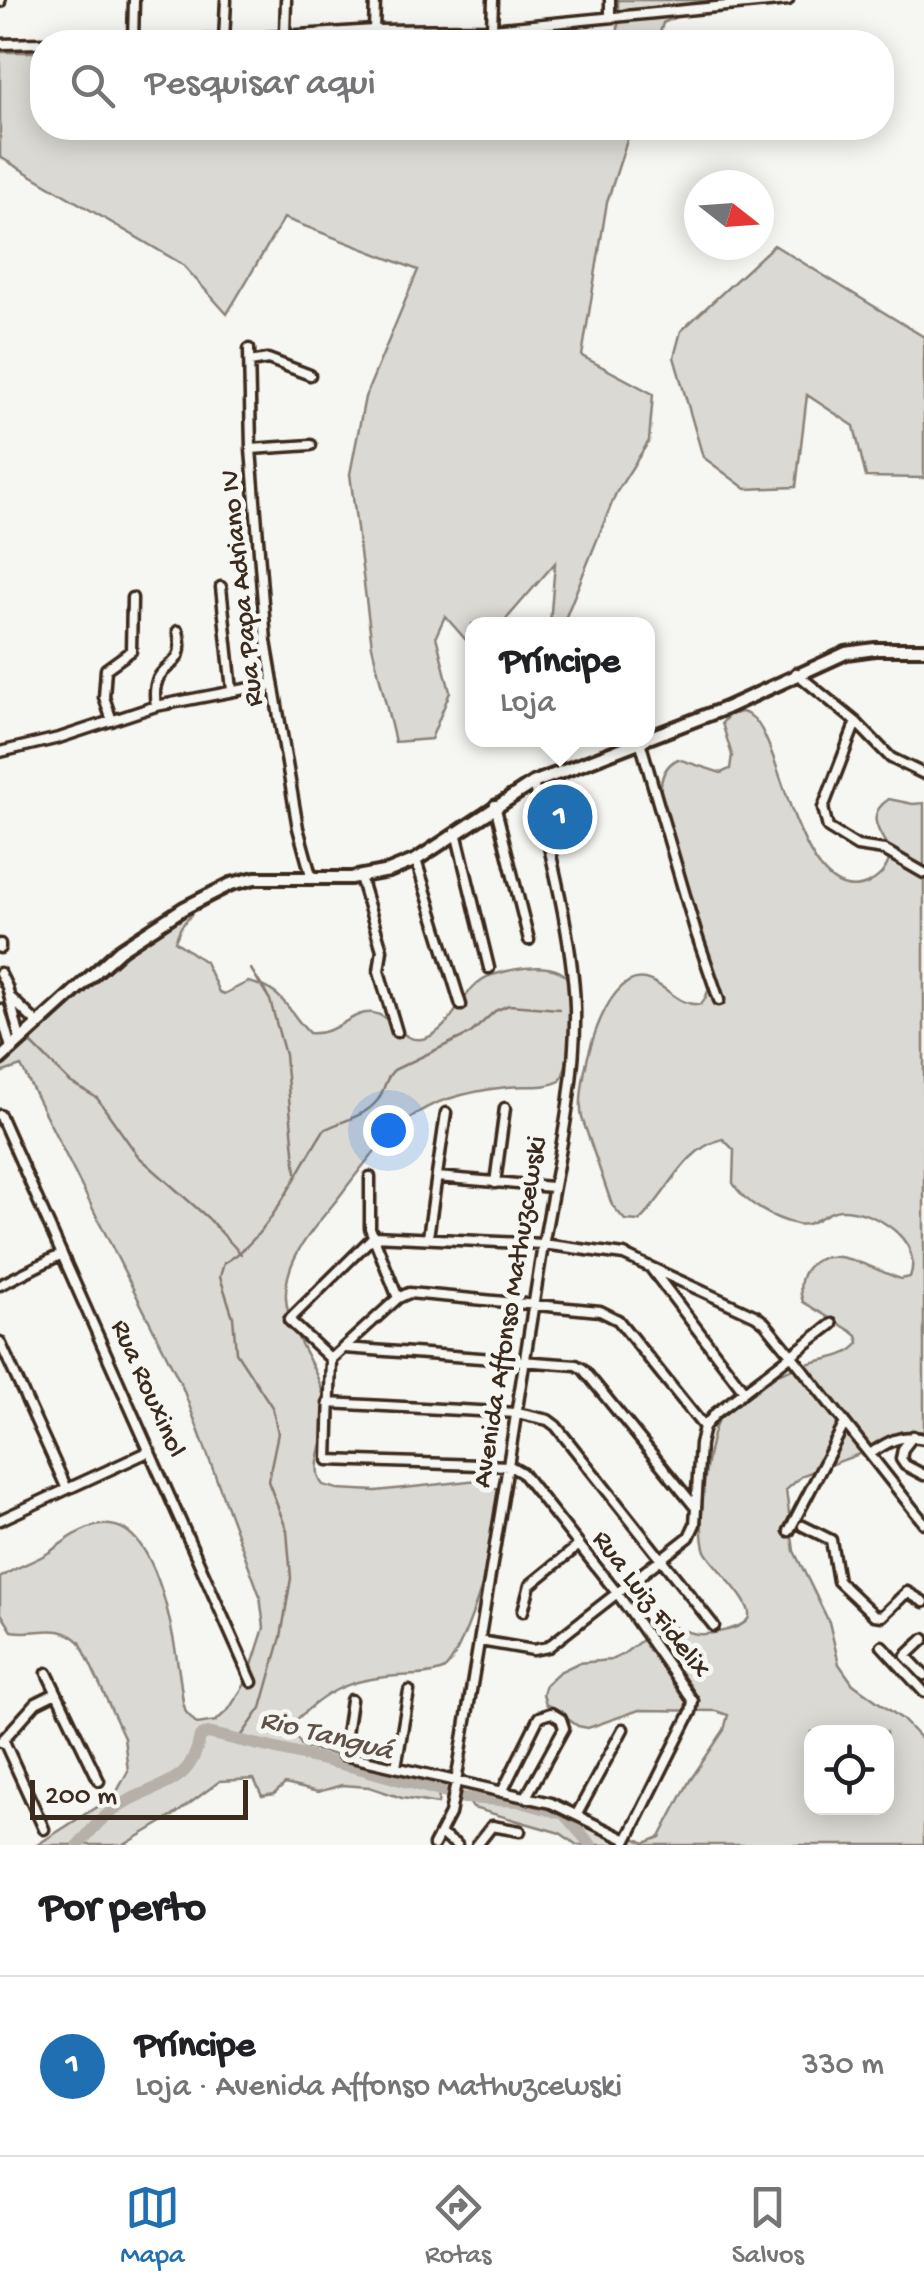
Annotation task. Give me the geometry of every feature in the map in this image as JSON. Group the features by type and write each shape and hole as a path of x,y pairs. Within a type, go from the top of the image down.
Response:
{"main road":[{"path":"655,736 726,708 796,673 860,650 924,649"},
{"path":"0,1059 120,950 231,884 255,878 360,877 416,860 532,783 626,747"}],"street":[{"path":"134,0 134,30"},
{"path":"224,30 226,0"},
{"path":"285,30 286,0"},
{"path":"374,0 374,30 492,28 724,2 788,0"},
{"path":"492,28 493,0"},
{"path":"610,0 610,17"},
{"path":"0,44 30,43"},
{"name":"Rua Papa Adriano IV","path":"249,349 251,449 272,684 298,828 312,878"},
{"path":"250,362 268,358 310,374"},
{"path":"251,449 311,445"},
{"path":"221,586 232,690"},
{"path":"112,721 104,696 106,669 132,652 132,598"},
{"path":"156,706 159,673 180,655 178,631"},
{"path":"796,673 896,761 924,774"},
{"path":"0,752 156,706 272,684"},
{"path":"856,722 824,808 828,828 857,846 870,846 924,873"},
{"path":"646,747 696,934 719,1000"},
{"name":"Avenida Affonso Mathuzcewski","path":"434,1845 450,1814 456,1782 565,1116 575,1007 568,947 532,783"},
{"path":"495,805 529,940"},
{"path":"456,832 488,968"},
{"path":"416,860 461,1005"},
{"path":"360,877 382,950 378,971 398,1032"},
{"path":"0,973 15,1044"},
{"path":"6,997 37,1023"},
{"path":"0,1009 15,1044"},
{"path":"495,1182 506,1108"},
{"path":"428,1238 446,1113"},
{"name":"Rua Rouxinol","path":"0,1115 252,1682"},
{"path":"370,1177 370,1222 398,1298"},
{"path":"437,1177 552,1187"},
{"path":"331,1359 289,1320 374,1236 543,1244 624,1255 765,1323 924,1523"},
{"path":"0,1285 62,1254"},
{"path":"648,1264 744,1391"},
{"path":"510,1466 328,1460 331,1359 398,1298 409,1293 611,1314 704,1428"},
{"path":"480,1641 541,1650 689,1538 704,1428 716,1413 832,1324"},
{"path":"0,1342 66,1488"},
{"path":"345,1348 576,1365 696,1508"},
{"path":"328,1403 517,1413 548,1420 714,1626"},
{"path":"789,1531 845,1423"},
{"path":"870,1454 888,1442 913,1436 924,1439"},
{"path":"913,1436 901,1459 904,1465 924,1475"},
{"path":"0,1520 150,1450"},
{"name":"Rua Luiz Fidelix","path":"510,1466 531,1481 693,1701 692,1712 626,1840 577,1814"},
{"path":"803,1526 831,1540 838,1581 874,1616 882,1616 907,1592 924,1602"},
{"path":"523,1611 530,1585 578,1546"},
{"path":"924,1638 906,1656 924,1675"},
{"path":"882,1646 924,1692"},
{"path":"47,1673 99,1781"},
{"path":"396,1768 409,1691"},
{"path":"44,1829 1,1741 36,1702 56,1692"},
{"path":"350,1700 344,1754 551,1803 577,1814 623,1729"},
{"path":"502,1792 540,1717 551,1714 562,1719 564,1728 526,1797"},
{"path":"478,1845 492,1826 520,1831"},
{"path":"440,1834 457,1845"}],"shaded area":[{"path":"618,0 711,0 663,23 661,30 618,30"},
{"path":"0,52 30,52 30,140 627,140 607,202 582,356 653,394 649,441 616,493 566,617 551,617 555,563 508,617 465,617 465,639 445,616 436,636 450,692 431,739 395,742 372,646 350,474 365,397 418,270 284,218 227,314 182,264 0,157"},
{"path":"774,245 924,337 924,478 866,477 854,426 807,395 796,487 746,489 703,457 674,357 681,331 758,260 774,260"},
{"path":"742,712 755,720 811,853 827,875 846,886 869,883 888,863 891,853 876,825 881,805 889,799 924,803 924,1430 803,1475 786,1490 794,1551 829,1622 839,1664 853,1684 902,1719 924,1742 924,1845 577,1845 560,1833 473,1808 467,1799 478,1791 553,1800 645,1843 660,1837 689,1782 724,1730 728,1715 716,1711 639,1710 588,1728 578,1726 546,1704 546,1684 578,1663 622,1655 662,1625 703,1634 745,1623 749,1613 746,1605 709,1558 703,1539 707,1462 720,1416 737,1397 760,1382 843,1355 859,1343 851,1331 803,1302 802,1279 814,1262 838,1257 901,1279 910,1277 909,1250 902,1238 880,1220 840,1210 803,1225 788,1222 752,1203 733,1183 734,1150 723,1139 709,1144 686,1162 639,1221 625,1220 612,1205 582,1118 588,1058 604,1011 616,993 630,981 645,979 685,1002 701,1004 710,981 707,950 661,803 663,776 678,759 721,773 730,769 732,755 722,723 729,715"},
{"path":"196,909 175,941 205,962 219,992 224,994 248,982 270,990 309,1033 328,1031 358,1015 373,1013 411,1038 426,1038 445,1025 473,987 492,975 522,968 546,968 565,975 570,983 568,1048 560,1081 470,1093 415,1114 375,1151 313,1229 297,1254 287,1282 291,1322 327,1406 318,1460 323,1485 376,1491 478,1480 500,1490 498,1526 462,1641 443,1670 350,1684 325,1696 289,1727 303,1747 431,1778 439,1794 438,1804 369,1787 342,1785 318,1792 285,1784 274,1794 262,1796 254,1779 220,1781 173,1816 124,1845 37,1845 115,1795 128,1771 124,1737 80,1642 63,1632 12,1631 0,1612 0,1578 84,1530 110,1525 128,1532 155,1572 172,1629 183,1702 197,1724 216,1721 229,1709 247,1681 264,1628 260,1596 182,1386 21,1066 0,1073 0,1066 129,953"}],"waterway":[{"path":"251,969 270,1000 285,1055 296,1173"},
{"path":"238,1741 261,1708 281,1637 291,1578 287,1531 268,1481 278,1433 272,1407 236,1352 233,1317 220,1277 224,1263 268,1222 324,1130 372,1106 394,1070 471,1033 495,1011 509,1005 559,1009"},
{"path":"29,1041 70,1082 97,1098 138,1156 208,1218 241,1254"},
{"name":"Rio Tanguá","path":"79,1845 113,1810 180,1775 189,1766 200,1736 208,1733 362,1769 464,1798 518,1801 564,1814 591,1845"}],"place":[{"name":"Príncipe","path":"560,817"}]}
